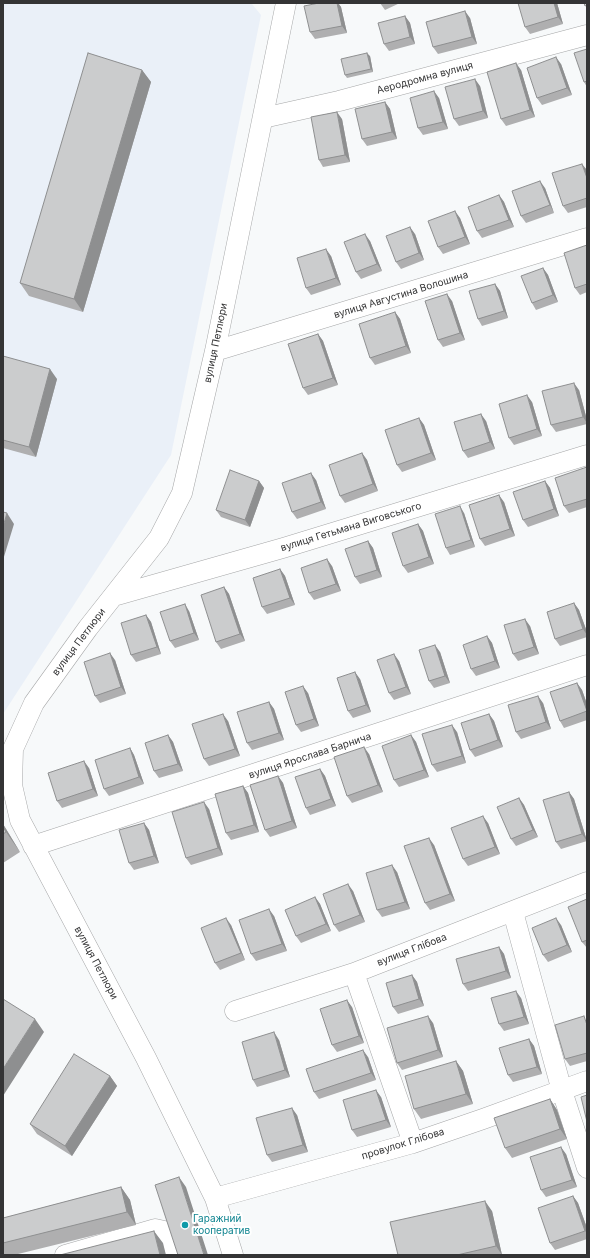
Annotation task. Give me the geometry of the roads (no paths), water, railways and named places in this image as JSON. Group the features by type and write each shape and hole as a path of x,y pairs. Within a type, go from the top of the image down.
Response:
{"street":[{"name":"вулиця Петлюри","path":"233,1255 215,1198 146,1058 20,820 12,785 13,749 34,703 88,628 159,538 182,493 215,351 286,3"},
{"name":"Аеродромна вулиця","path":"262,118 339,101 587,35"},
{"name":"вулиця Августина Волошина","path":"215,351 587,238"},
{"name":"вулиця Гетьмана Виговського","path":"114,596 283,548 587,455"},
{"name":"вулиця Ярослава Барнича","path":"33,846 587,665"},
{"name":"вулиця Глібова","path":"234,1011 354,973 587,882"},
{"path":"513,912 562,1091 587,1168"},
{"path":"354,973 412,1143"},
{"name":"провулок Глібова","path":"215,1198 412,1143 587,1081"},
{"path":"65,1255 155,1229 164,1231 172,1255"}],"place":[{"name":"Гаражний кооператив","path":"185,1225"}]}
